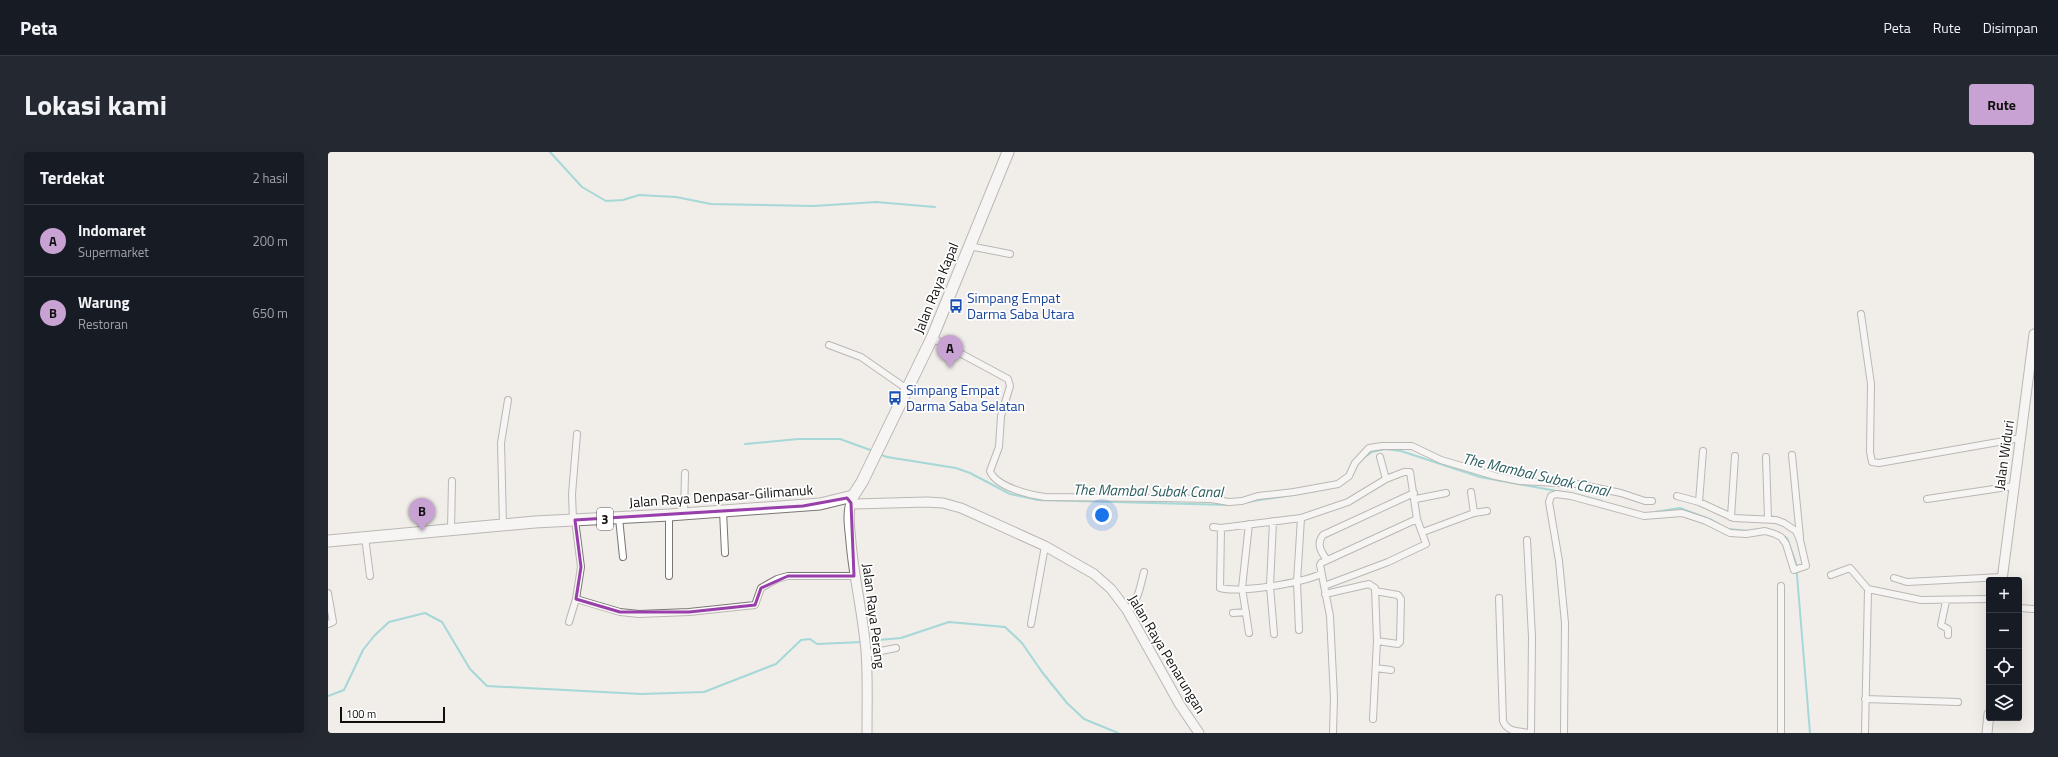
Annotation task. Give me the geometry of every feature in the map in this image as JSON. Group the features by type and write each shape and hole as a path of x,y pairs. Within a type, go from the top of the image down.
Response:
{"highway":[{"name":"Jalan Raya Kapal","path":"849,501 855,493 886,434 932,338 1008,152"},
{"name":"Jalan Raya Denpasar-Gilimanuk","path":"328,541 502,524 669,516 849,501"}],"main road":[{"name":"Jalan Widuri","path":"2002,577 2034,334"},
{"name":"Jalan Raya Penarungan","path":"849,501 943,503 971,512 1045,546 1103,581 1127,610 1176,699 1199,733"},
{"name":"Jalan Raya Perang","path":"849,501 854,576 866,652 868,693 867,733"},
{"path":"1986,733 1988,721"}],"street":[{"path":"969,246 1010,254"},
{"path":"1861,314 1871,384 1870,452 1872,462 1879,463 2021,438"},
{"path":"932,338 1008,379 1010,382 1001,416 999,447 990,471 1000,482 1028,495 1045,497 1162,498 1211,499 1229,502 1242,501 1258,496 1331,487 1349,476 1355,463 1369,448 1382,446 1412,446 1441,460 1495,476 1520,480 1577,484 1621,493 1645,501 1652,501"},
{"path":"829,345 861,357 907,389"},
{"path":"502,524 501,444 508,400"},
{"path":"569,622 576,599 581,567 572,494 577,434"},
{"path":"1699,502 1703,451"},
{"path":"1564,733 1565,623 1559,562 1548,500 1551,496 1556,494 1571,496 1646,516 1682,514 1706,521 1730,533 1746,534 1765,531 1775,534 1781,537 1786,544 1794,570 1806,566 1800,540 1792,455"},
{"path":"1731,517 1735,456"},
{"path":"1380,457 1386,478"},
{"path":"1766,457 1768,519"},
{"path":"1213,527 1221,528 1301,518 1348,502 1386,478 1404,472 1410,472 1415,496 1417,519 1426,540 1424,546 1388,562 1324,586"},
{"path":"684,514 685,473"},
{"path":"451,530 452,481"},
{"path":"1926,499 2014,486"},
{"path":"1596,503 1599,489"},
{"path":"1471,492 1474,513"},
{"path":"1327,560 1319,545 1319,540 1323,535 1415,496 1446,493"},
{"path":"1677,496 1699,502 1731,517 1776,520 1791,526 1796,531 1800,540"},
{"path":"723,511 725,554"},
{"path":"1423,532 1474,513 1487,511"},
{"path":"669,516 669,576"},
{"path":"619,518 623,557"},
{"path":"1299,630 1297,582 1301,518"},
{"path":"1333,733 1334,698 1330,623 1320,565 1327,560 1417,519"},
{"path":"1273,521 1270,586 1274,634"},
{"path":"1249,524 1242,588 1249,633"},
{"path":"1221,528 1220,586 1222,588 1270,586 1297,582 1321,574"},
{"path":"365,537 370,576"},
{"path":"1499,598 1503,721 1505,727 1508,729 1530,733 1532,637 1527,540"},
{"path":"1031,624 1045,546"},
{"path":"1831,575 1850,568 1868,589 1912,599 1946,601 1986,599"},
{"path":"1127,610 1132,606 1138,595 1144,572"},
{"path":"576,599 620,612 639,614 689,612 756,605 761,588 777,579 788,576 801,574 817,577 854,576"},
{"path":"1894,578 1905,581 1986,579"},
{"path":"1326,594 1369,584 1373,586 1375,591 1377,641 1373,719"},
{"path":"1781,586 1781,733"},
{"path":"1866,733 1865,699 1868,589"},
{"path":"1375,591 1398,595 1401,599 1400,642 1396,644 1377,641"},
{"path":"328,593 333,621 332,623 328,624"},
{"path":"1946,601 1941,625 1948,629 1948,634"},
{"path":"2022,608 2034,609"},
{"path":"1233,612 1246,612"},
{"path":"866,652 896,648"},
{"path":"1376,668 1391,670"},
{"path":"1865,699 1958,702"}],"highlighted area":[{"path":"847,498 851,503 854,576 788,576 761,588 755,605 750,606 689,612 620,612 576,599 581,567 575,520 803,506"}],"waterway":[{"path":"550,152 582,187 606,201 623,200 639,195 676,197 711,204 814,206 876,202 935,207"},
{"name":"The Mambal Subak Canal","path":"745,444 798,439 840,439 873,451"},
{"name":"The Mambal Subak Canal","path":"1362,459 1372,452 1385,449 1401,451 1480,477 1567,493"},
{"name":"The Mambal Subak Canal","path":"879,454 887,457 956,468 970,473 1010,494 1038,500 1229,505"},
{"name":"The Mambal Subak Canal","path":"1298,494 1335,487"},
{"name":"The Mambal Subak Canal","path":"1571,493 1602,501"},
{"name":"The Mambal Subak Canal","path":"1247,502 1292,495"},
{"name":"The Mambal Subak Canal","path":"1655,512 1680,508 1712,520 1728,529 1749,531"},
{"name":"The Mambal Subak Canal","path":"1782,535 1787,538 1796,563 1810,733"},
{"path":"328,696 344,690 363,650 374,636 389,622 425,613 442,622 470,669 487,686 641,694 704,692 776,664 801,640 810,639 817,644 863,642"},
{"path":"867,641 901,638 949,622 1005,627 1022,643 1042,672 1067,703 1084,719 1118,733"}],"place":[{"name":"Simpang Empat Darma Saba Utara","path":"956,306"},
{"name":"Indomaret","path":"950,368"},
{"name":"Simpang Empat Darma Saba Selatan","path":"895,398"},
{"name":"Warung","path":"422,531"}]}
